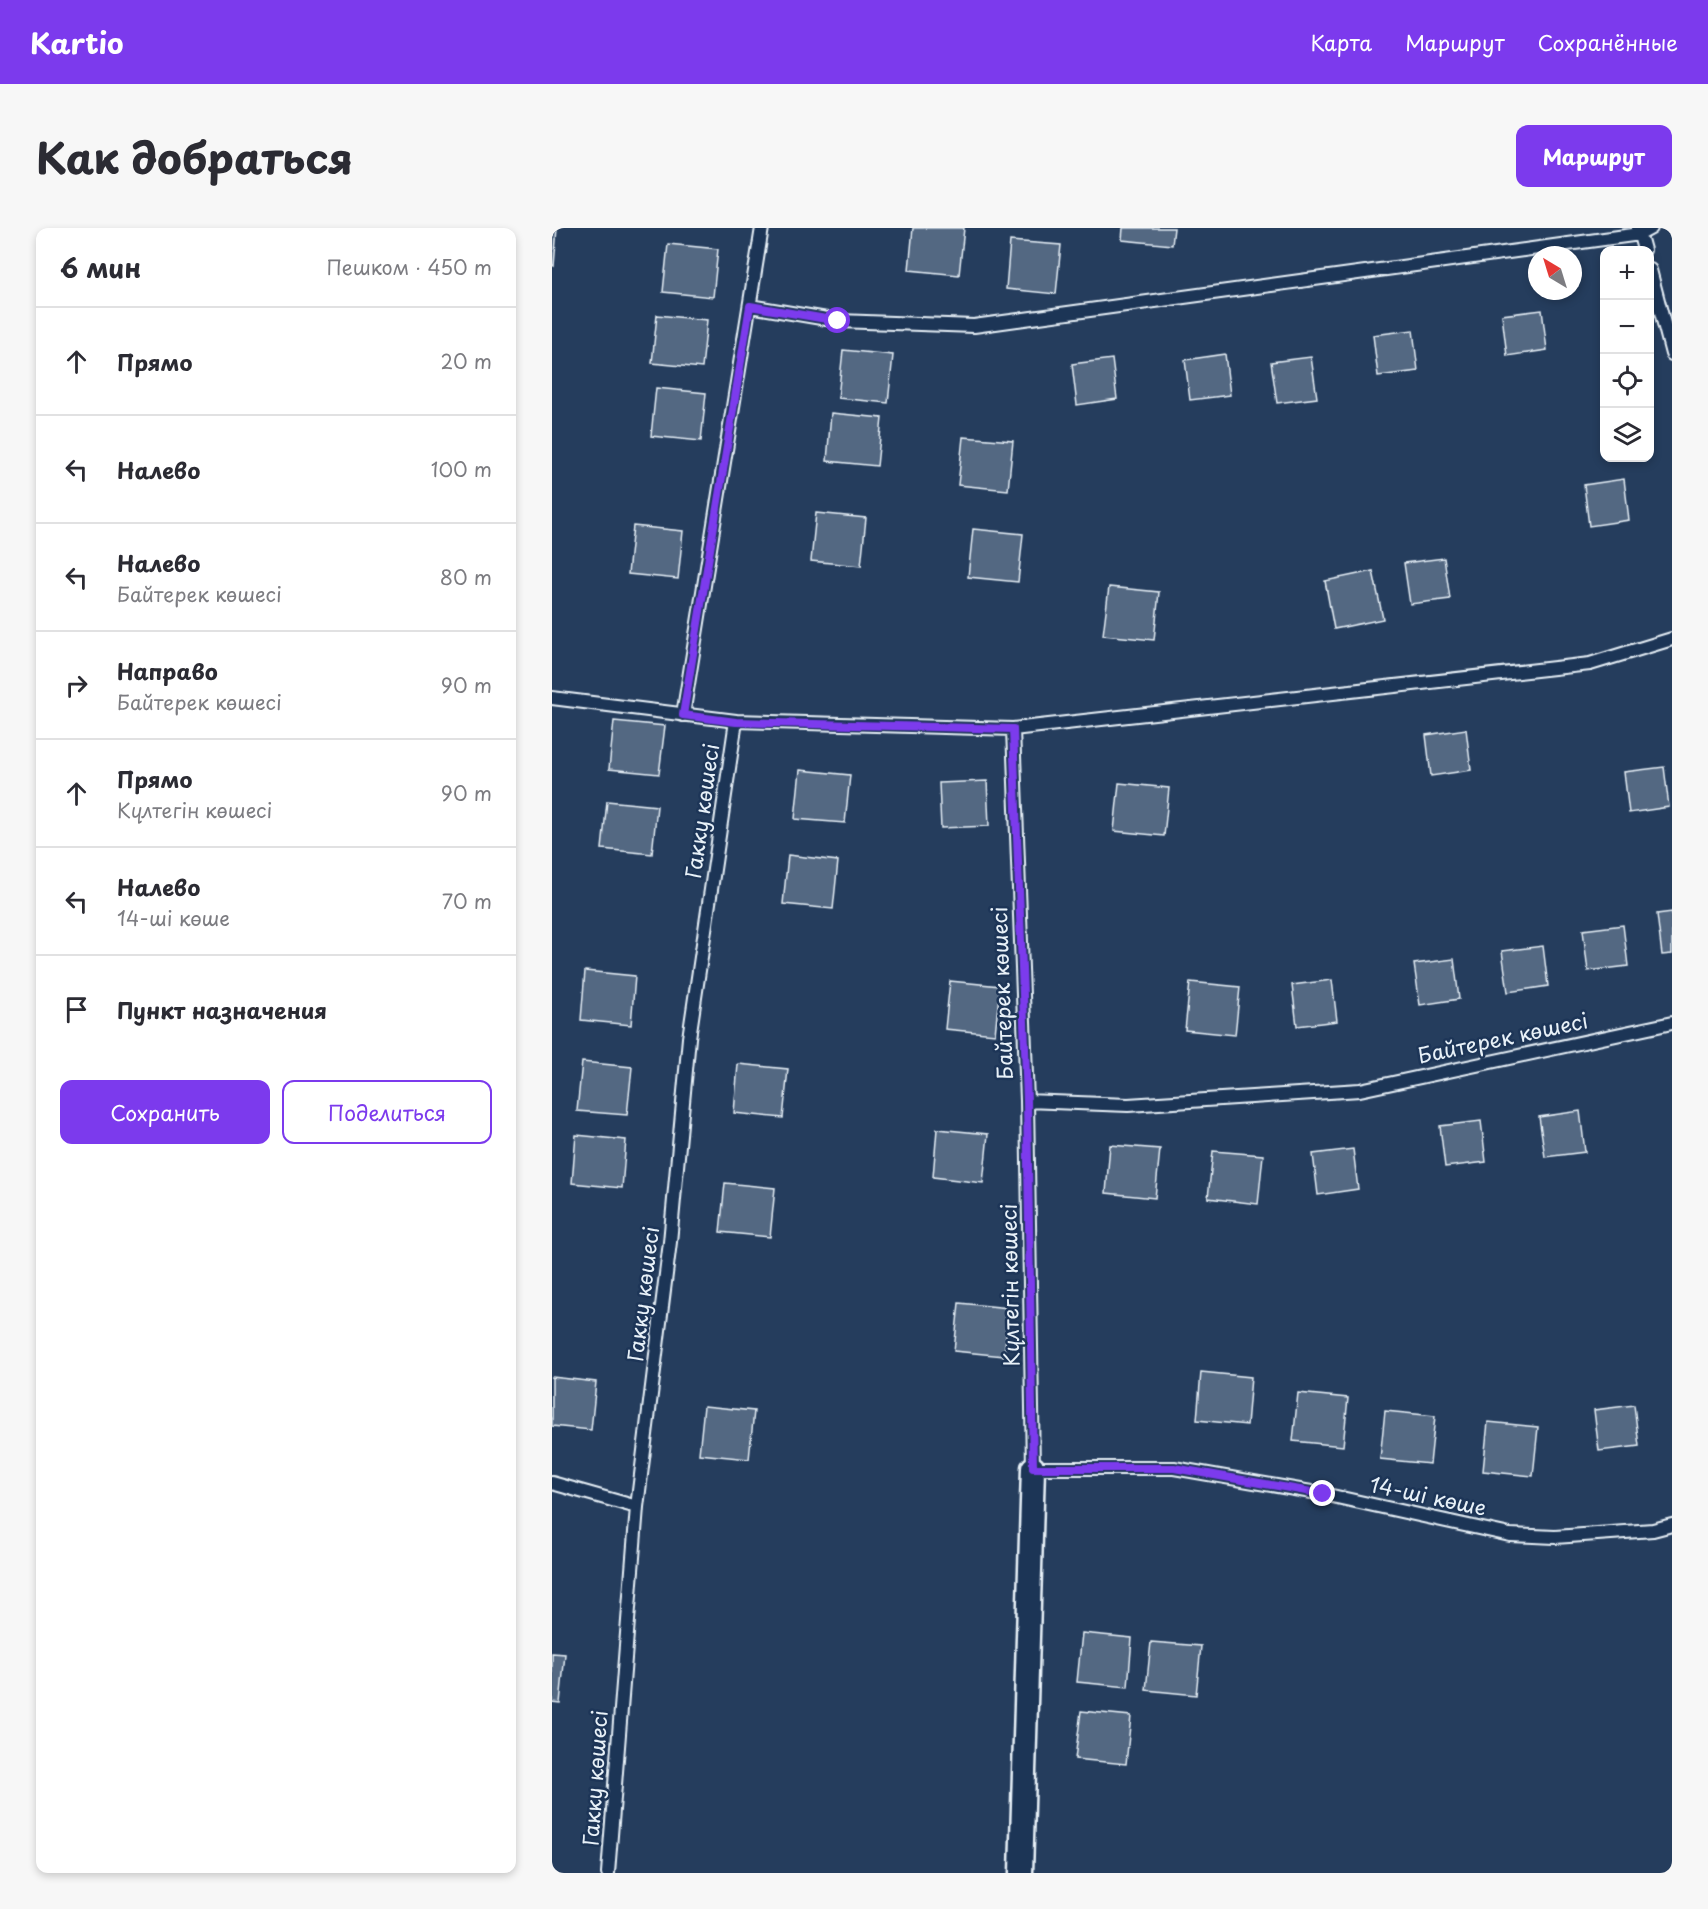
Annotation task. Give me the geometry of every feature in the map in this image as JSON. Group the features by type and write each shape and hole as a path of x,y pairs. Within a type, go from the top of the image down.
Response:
{"street":[{"path":"1021,1873 1033,1468"}],"lane":[{"path":"683,715 762,228"},
{"path":"750,306 838,321 974,326 1643,230 1644,246"},
{"path":"1654,285 1672,354"},
{"path":"552,698 736,722 1013,729 1590,664 1672,639"},
{"name":"Гакку көшесі","path":"608,1873 637,1507 670,1242 689,1038 736,722"},
{"name":"Байтерек көшесі","path":"1013,729 1027,1101 1128,1105 1360,1090 1672,1023"},
{"name":"Күлтегін көшесі","path":"1027,1101 1033,1468"},
{"name":"14-ші көше","path":"1033,1468 1174,1468 1323,1494 1510,1535 1555,1538 1653,1530 1672,1525"},
{"path":"552,1483 637,1507"}],"building":[{"path":"552,228 557,228 554,266 552,265"},
{"path":"913,228 964,228 959,275 909,270"},
{"path":"1123,228 1174,228 1172,245 1122,240"},
{"path":"1010,241 1061,245 1056,294 1006,289"},
{"path":"668,244 718,249 713,297 663,292"},
{"path":"1542,310 1547,350 1507,356 1502,315"},
{"path":"657,315 707,320 702,368 652,363"},
{"path":"1413,330 1418,371 1378,376 1373,335"},
{"path":"843,350 893,355 888,403 838,398"},
{"path":"1225,354 1230,395 1190,400 1185,360"},
{"path":"1311,357 1317,398 1277,403 1271,362"},
{"path":"1112,359 1117,399 1077,405 1072,364"},
{"path":"656,388 706,393 701,441 651,436"},
{"path":"831,413 882,418 877,466 827,461"},
{"path":"963,437 1013,441 1008,490 958,485"},
{"path":"1624,479 1629,520 1589,526 1584,485"},
{"path":"816,513 866,518 861,566 811,561"},
{"path":"633,526 683,531 678,579 628,574"},
{"path":"973,529 1023,534 1018,582 968,577"},
{"path":"1444,558 1450,599 1410,604 1404,563"},
{"path":"1373,571 1383,619 1334,629 1325,581"},
{"path":"1109,587 1159,592 1154,640 1103,635"},
{"path":"614,721 665,726 659,774 609,769"},
{"path":"1466,729 1471,770 1431,776 1426,735"},
{"path":"1664,767 1669,807 1629,813 1624,772"},
{"path":"800,770 850,775 845,823 795,819"},
{"path":"987,781 989,826 941,828 939,783"},
{"path":"1119,783 1169,788 1164,836 1114,831"},
{"path":"607,801 657,806 652,854 602,849"},
{"path":"788,855 838,861 833,909 783,904"},
{"path":"1672,912 1672,954 1662,955 1657,914"},
{"path":"1623,925 1628,966 1588,971 1583,930"},
{"path":"1543,946 1548,986 1508,992 1502,951"},
{"path":"1454,959 1459,999 1420,1005 1414,964"},
{"path":"585,971 635,976 631,1025 581,1020"},
{"path":"1332,980 1337,1021 1297,1026 1292,985"},
{"path":"950,981 1000,986 995,1034 945,1029"},
{"path":"1190,982 1240,987 1235,1035 1185,1030"},
{"path":"582,1062 632,1067 627,1115 577,1111"},
{"path":"738,1064 788,1069 783,1118 734,1113"},
{"path":"1580,1111 1585,1152 1545,1157 1539,1117"},
{"path":"1481,1121 1486,1162 1445,1167 1440,1126"},
{"path":"937,1129 988,1134 983,1183 933,1177"},
{"path":"576,1135 626,1140 622,1188 572,1183"},
{"path":"1110,1145 1160,1149 1155,1198 1106,1193"},
{"path":"1353,1149 1358,1189 1318,1195 1313,1154"},
{"path":"1213,1151 1263,1155 1258,1204 1208,1198"},
{"path":"725,1183 775,1188 770,1237 720,1232"},
{"path":"959,1303 1009,1308 1004,1356 954,1351"},
{"path":"1201,1372 1251,1377 1247,1425 1197,1420"},
{"path":"552,1377 596,1382 591,1430 552,1426"},
{"path":"1298,1393 1348,1398 1343,1446 1293,1441"},
{"path":"1634,1405 1639,1446 1599,1451 1594,1410"},
{"path":"704,1406 754,1411 749,1459 699,1454"},
{"path":"1385,1411 1435,1416 1430,1464 1380,1459"},
{"path":"1488,1422 1538,1427 1533,1476 1483,1471"},
{"path":"1082,1633 1132,1638 1128,1687 1077,1682"},
{"path":"1151,1642 1201,1646 1196,1695 1146,1690"},
{"path":"552,1653 565,1654 560,1703 552,1702"},
{"path":"1081,1711 1131,1716 1126,1764 1075,1759"}],"route":[{"path":"838,321 750,306 683,715 736,722 1013,729 1027,1101 1033,1468 1174,1468 1323,1494"}]}
